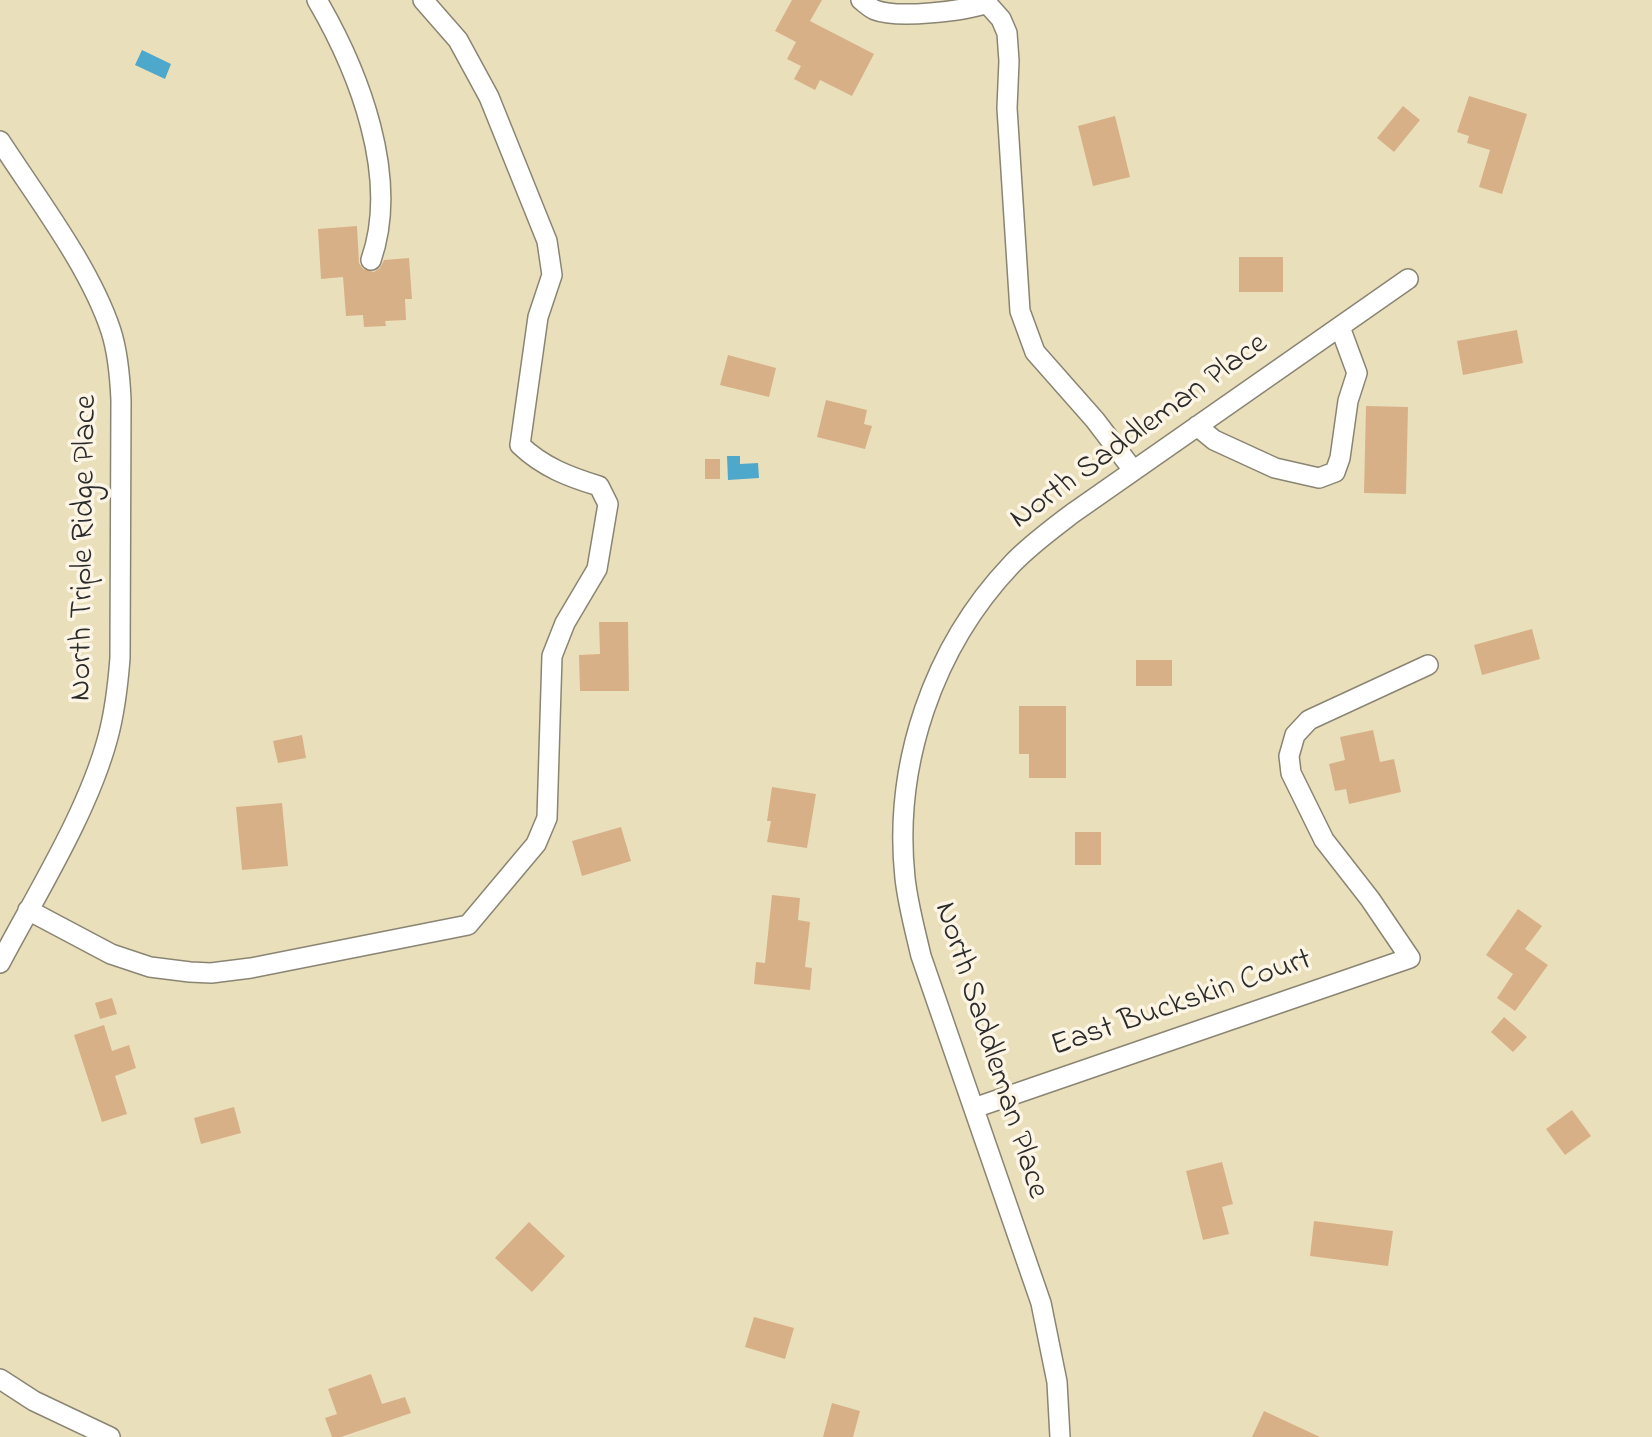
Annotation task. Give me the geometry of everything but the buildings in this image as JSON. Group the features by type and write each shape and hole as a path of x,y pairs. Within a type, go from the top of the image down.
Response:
{"street":[{"path":"317,0 351,64 365,102 374,141 380,221 378,241 371,260"},
{"path":"28,910 111,954 130,961 169,970 200,973 251,968 468,925 536,845 547,818 552,656 565,623 597,569 608,504 598,486 569,478 536,460 520,445 538,317 552,275 547,241 488,97 458,40 423,0"},
{"path":"861,0 873,9 890,13 974,8 986,1 1001,19 1007,33 1009,61 1007,108 1020,311 1035,352 1095,419 1133,470"},
{"name":"North Triple Ridge Place","path":"0,141 101,303 119,367 121,400 120,658 108,737 96,775 79,812 0,962"},
{"name":"North Saddleman Place","path":"1060,1437 1057,1382 1041,1303 921,956 911,917 903,838 905,797 921,719 943,663 963,628 986,595 1041,537 1408,279"},
{"path":"1197,426 1214,440 1275,468 1319,478 1335,472 1340,458 1348,401 1357,373 1340,327"},
{"name":"East Buckskin Court","path":"974,1108 1410,958 1370,900 1324,841 1291,773 1289,756 1295,735 1309,720 1428,664"},
{"path":"0,1379 34,1401 110,1437"}],"water":[{"path":"142,50 171,64 165,79 135,65"},
{"path":"727,456 740,456 740,464 758,463 759,478 728,480"}]}
